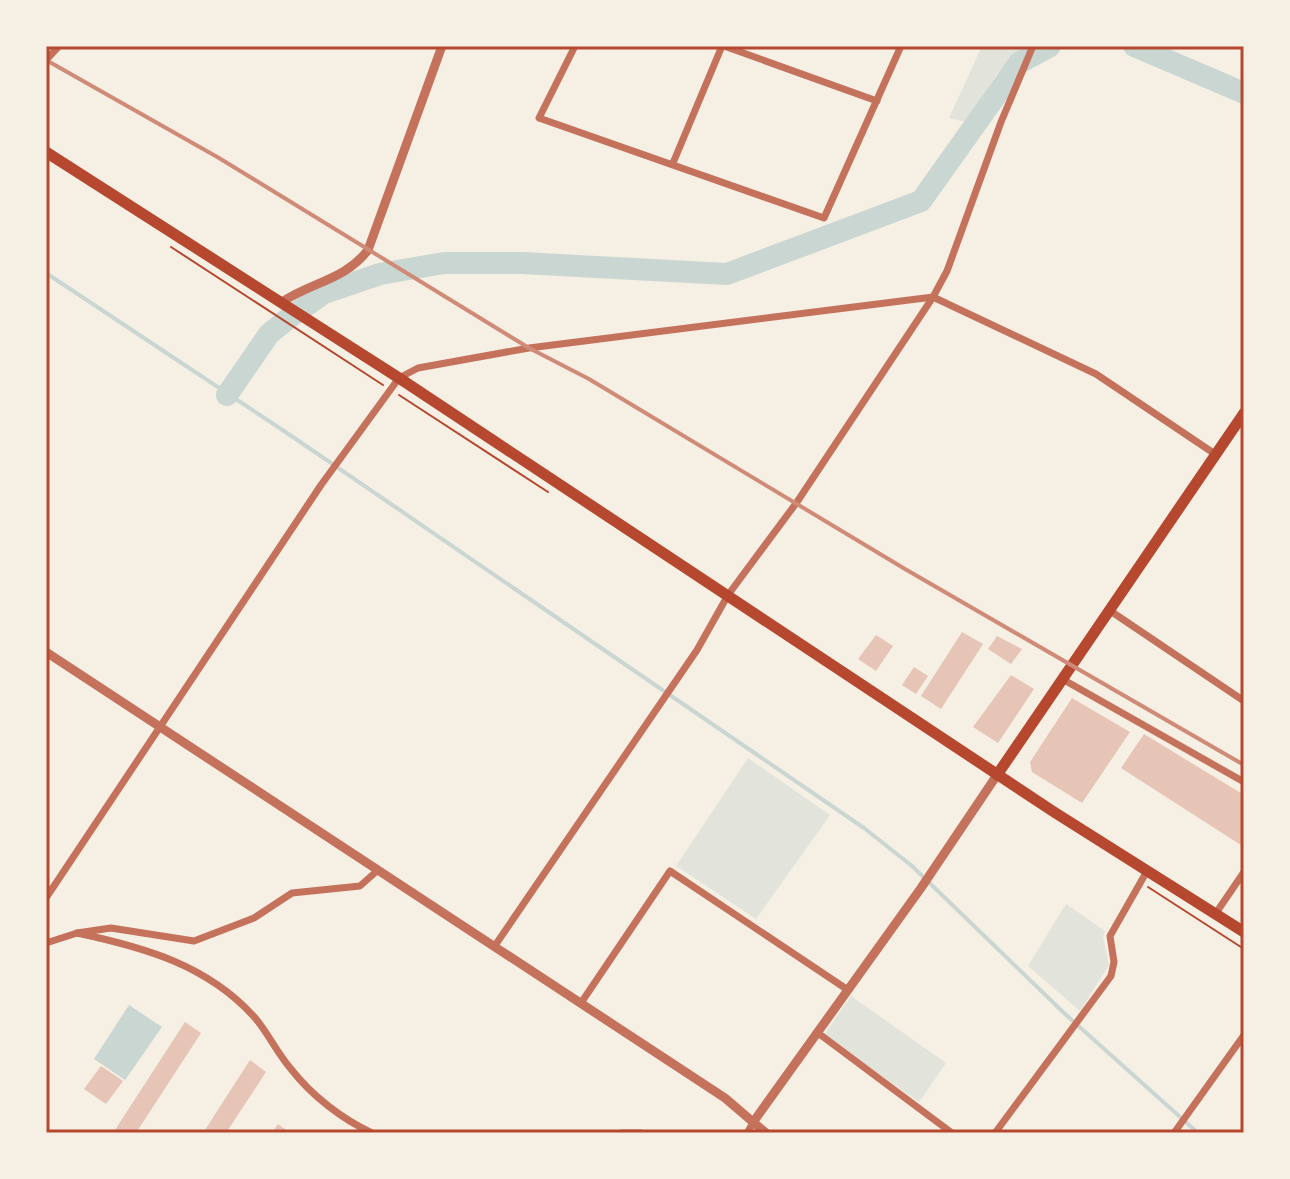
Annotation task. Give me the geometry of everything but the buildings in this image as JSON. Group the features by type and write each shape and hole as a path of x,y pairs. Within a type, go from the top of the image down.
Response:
{"main road":[{"path":"46,152 399,378 997,775 1244,932"},
{"path":"997,775 1244,415"}],"street":[{"path":"46,60 59,46"},
{"path":"282,302 303,288 330,282 356,266 368,250 442,46"},
{"path":"575,46 539,118 824,218 901,46"},
{"path":"673,163 723,46 877,101"},
{"path":"494,947 697,650 728,595 797,502 933,297 947,271 1001,122 1033,46"},
{"path":"46,898 321,485 399,378 418,368 529,348 933,297 1096,374 1215,454"},
{"path":"1109,610 1244,701"},
{"path":"46,652 581,1003 754,1121 766,1133"},
{"path":"1064,680 1244,782"},
{"path":"747,1133 997,775"},
{"path":"46,943 77,933 111,928 177,942 194,941 254,918 292,893 360,886 378,870"},
{"path":"581,1003 670,871 848,990"},
{"path":"995,1133 1111,976 1114,962 1110,936 1147,871"},
{"path":"1216,913 1244,872"},
{"path":"77,933 146,949 199,973 255,1018 292,1071 346,1121 372,1133"},
{"path":"818,1033 952,1133"},
{"path":"1174,1133 1244,1035"},
{"path":"622,1133 641,1133"}],"path":[{"path":"170,247 549,493"},
{"path":"1139,881 1244,949"}],"shaded area":[{"path":"982,46 1033,46 998,72 966,122 949,118"},
{"path":"748,758 830,815 756,919 676,866"},
{"path":"1066,904 1105,931 1103,937 1109,965 1080,1011 1028,966"},
{"path":"851,996 946,1063 919,1102 824,1035"},
{"path":"129,1005 162,1027 125,1080 94,1059"}],"waterway":[{"path":"227,395 269,334 290,317 324,293 380,274 444,263 522,263 727,274 921,201 1019,63 1050,46"},
{"path":"1134,46 1244,93"},
{"path":"46,273 293,437 864,828 912,866 1064,1013 1198,1133"}],"railway":[{"path":"46,60 219,158 529,348 589,379 905,569 1244,765"}]}
